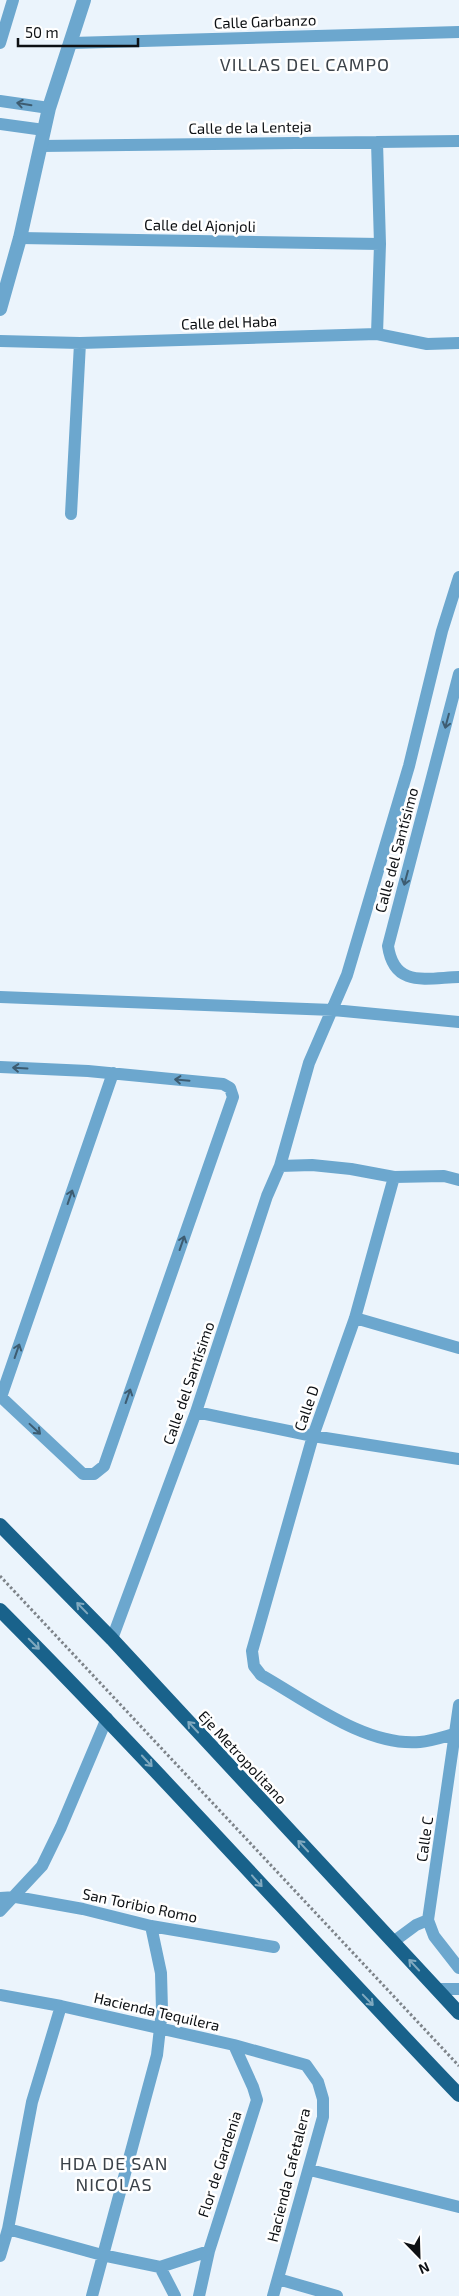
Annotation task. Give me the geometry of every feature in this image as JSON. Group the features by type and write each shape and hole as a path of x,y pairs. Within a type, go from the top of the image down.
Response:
{"main road":[{"name":"Eje Metropolitano","path":"0,1525 112,1639 459,2013"},
{"path":"0,1610 107,1718 334,1965 459,2095"}],"street":[{"path":"0,43 13,0"},
{"path":"0,309 20,238 48,108 72,43 84,0"},
{"name":"Calle Garbanzo","path":"72,43 459,32"},
{"path":"0,101 48,108"},
{"path":"0,124 44,130"},
{"name":"Calle de la Lenteja","path":"41,146 459,141"},
{"path":"377,142 380,244 377,334"},
{"name":"Calle del Ajonjoli","path":"20,238 380,244"},
{"name":"Calle del Haba","path":"0,341 80,343 377,334 427,344 459,344"},
{"path":"71,514 80,343"},
{"name":"Calle del Santísimo","path":"112,1639 196,1412 245,1262 280,1166 310,1064 348,975 409,766 442,631 459,577"},
{"name":"Calle del Santísimo","path":"459,674 388,946 390,961 399,972 414,978 459,978"},
{"path":"0,997 333,1010 459,1022"},
{"path":"0,1067 113,1073 222,1084 230,1088 233,1097 104,1466 94,1474 83,1474 1,1396 113,1073"},
{"path":"280,1166 312,1165 351,1169 394,1178 444,1176 459,1180"},
{"name":"Calle D","path":"394,1178 355,1318 313,1436 252,1651 254,1666 261,1675 363,1734 391,1741 420,1742 456,1735"},
{"path":"355,1318 459,1348"},
{"path":"196,1412 313,1436 459,1459"},
{"name":"Calle C","path":"428,1920 459,1705"},
{"path":"0,1911 42,1866 61,1828 107,1718"},
{"name":"San Toribio Romo","path":"0,1898 16,1896 151,1926 274,1947"},
{"path":"393,1942 416,1925 428,1920 434,1936 459,1968"},
{"path":"92,2296 157,2055 161,2030 161,1973 151,1926"},
{"path":"437,1989 459,1990"},
{"name":"Hacienda Tequilera","path":"0,1995 61,2006 234,2046 306,2065"},
{"path":"0,2256 8,2229 32,2102 61,2006"},
{"name":"Flor de Gardenia","path":"199,2296 209,2251 257,2100 234,2046"},
{"name":"Hacienda Cafetalera","path":"273,2296 310,2170 323,2117 323,2099 318,2082 306,2065"},
{"path":"310,2170 459,2207"},
{"path":"8,2229 102,2255 160,2267 209,2251"},
{"path":"160,2267 174,2296"},
{"path":"278,2279 337,2296"}],"path":[{"path":"0,1576 459,2066"}],"district":[{"name":"VILLAS DEL CAMPO","path":"305,64"},
{"name":"HDA DE SAN NICOLAS","path":"114,2173"}]}
